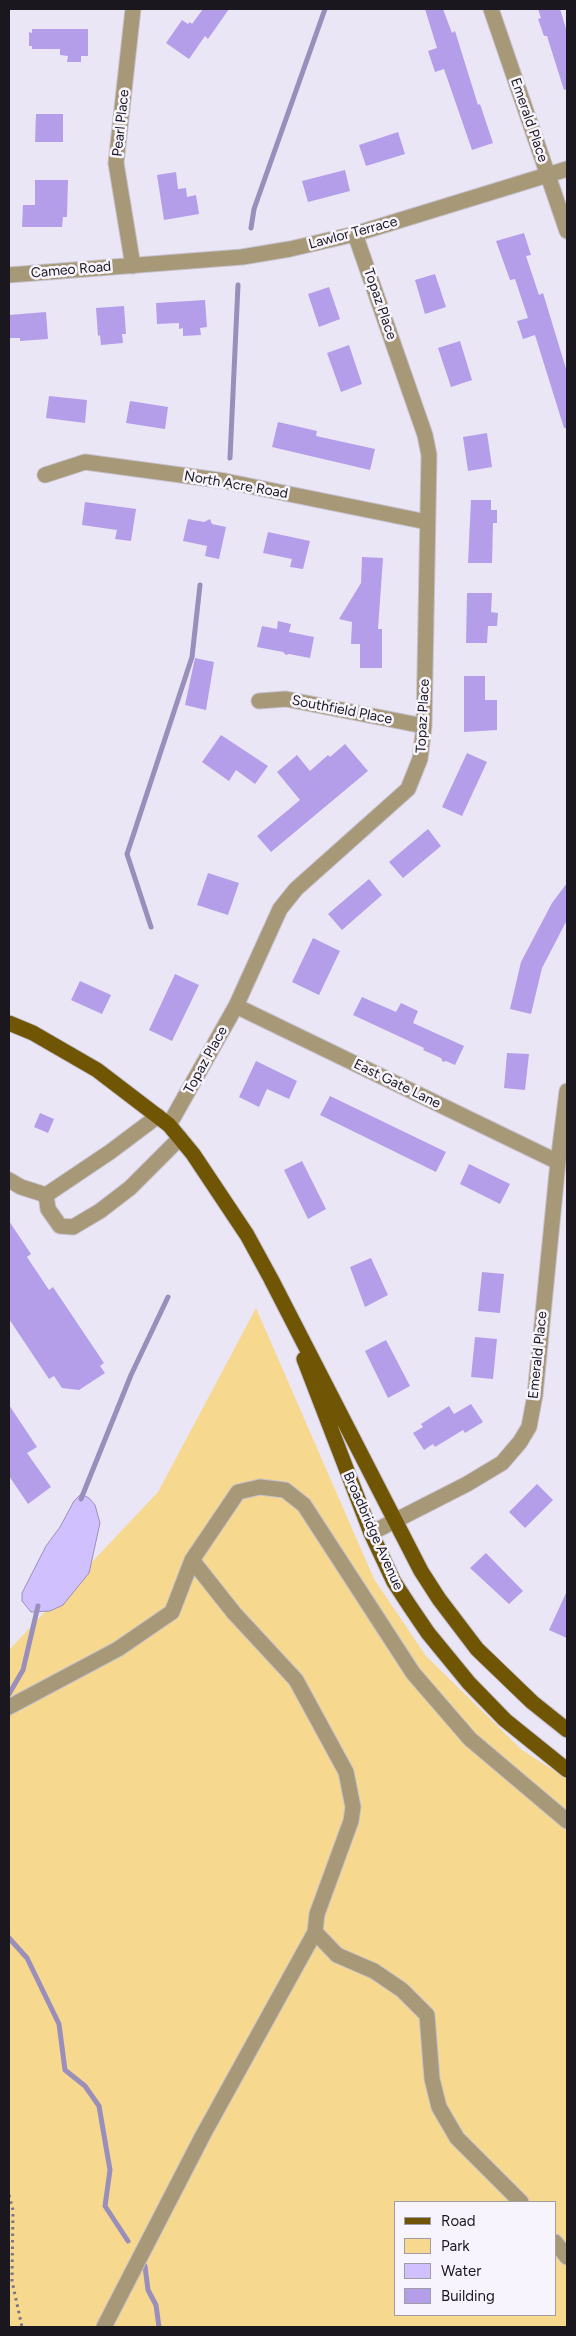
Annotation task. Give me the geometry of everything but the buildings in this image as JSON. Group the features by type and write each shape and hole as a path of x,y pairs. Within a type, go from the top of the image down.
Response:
{"main road":[{"name":"Broadbridge Avenue","path":"9,1023 33,1033 98,1070 163,1120 180,1138 223,1197 247,1235 421,1571 439,1599 477,1649 532,1702 567,1730"},
{"name":"Broadbridge Avenue","path":"280,1297 371,1533 394,1582 444,1654 504,1720 567,1770"}],"street":[{"name":"Pearl Place","path":"133,9 116,163 133,266"},
{"name":"Emerald Place","path":"491,9 567,231"},
{"name":"Lawlor Terrace","path":"133,266 242,258 355,234 567,169"},
{"name":"Topaz Place","path":"163,1120 236,1006 280,910 287,899 296,888 408,789 420,759 424,726 427,522 430,462 425,435 355,234"},
{"name":"Cameo Road","path":"9,275 133,266"},
{"name":"North Acre Road","path":"45,476 85,462 225,481 427,522"},
{"name":"Southfield Place","path":"259,701 286,699 424,726"},
{"name":"East Gate Lane","path":"236,1006 558,1162"},
{"name":"Emerald Place","path":"371,1533 396,1522 502,1463 520,1442 529,1427 535,1395 558,1162 567,1091"},
{"path":"9,1180 21,1187 46,1194 163,1120"},
{"path":"46,1194 48,1209 60,1226 73,1227 100,1211 130,1188 180,1138"},
{"path":"9,1707 118,1649 172,1612 192,1560 238,1492 260,1487 285,1490 304,1505 413,1673 470,1739 567,1821"},
{"path":"104,2327 203,2135 315,1932 317,1914 352,1821 353,1807 346,1772 296,1680 234,1613 192,1560"},
{"path":"315,1932 337,1955 374,1971 402,1990 427,2015 432,2079 438,2107 457,2138 520,2201"},
{"path":"556,2243 567,2257"}],"path":[{"path":"9,2195 13,2210 12,2281 22,2327"}],"green space":[{"path":"256,1308 374,1579 426,1656 522,1750 567,1779 567,2327 9,2327 9,1650 158,1492"}],"water":[{"path":"81,1494 89,1498 95,1505 100,1523 89,1573 63,1605 50,1611 31,1612 22,1601 22,1593 46,1546 60,1527 74,1501"}],"waterway":[{"path":"251,228 254,209 325,9"},
{"path":"230,458 238,285"},
{"path":"151,927 127,854 192,657 200,585"},
{"path":"81,1499 131,1375 168,1297"},
{"path":"9,1694 23,1670 38,1606"},
{"path":"9,1938 27,1958 59,2024 65,2070 85,2086 99,2106 110,2170 105,2206 128,2241"},
{"path":"145,2266 148,2290 156,2305 159,2327"}]}
